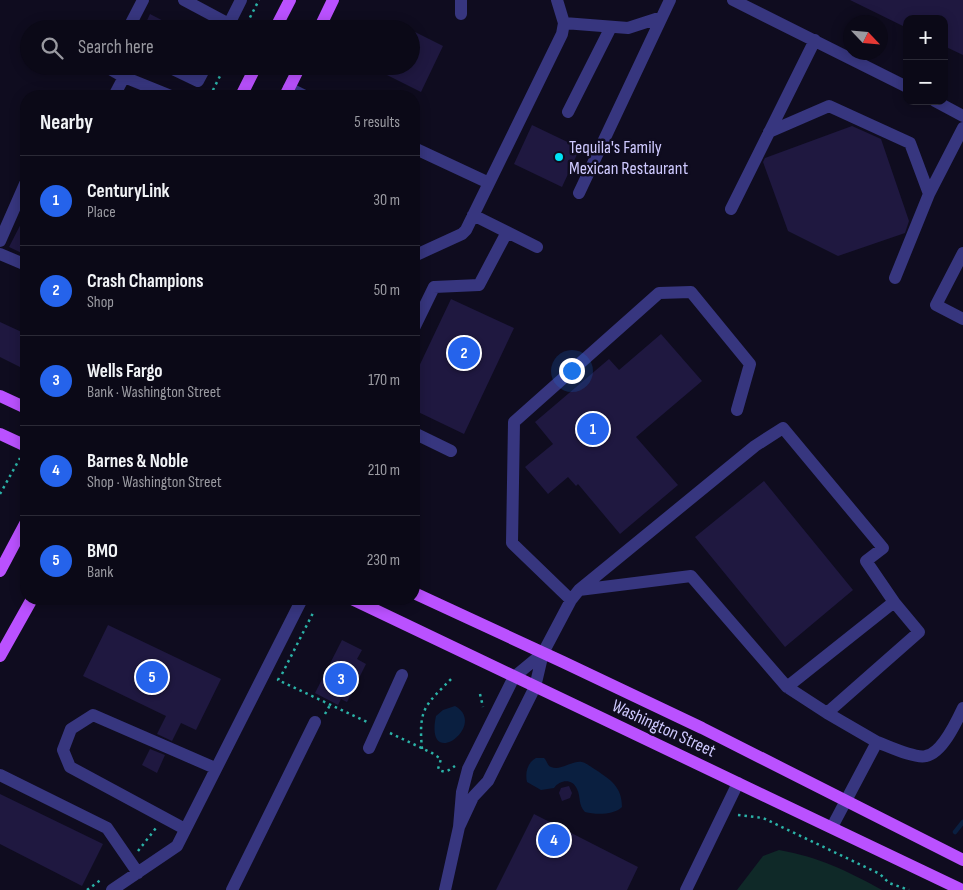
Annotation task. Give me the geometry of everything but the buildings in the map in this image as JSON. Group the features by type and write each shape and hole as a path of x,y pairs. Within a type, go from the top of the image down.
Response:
{"main road":[{"path":"280,20 290,0"},
{"path":"323,20 333,0"},
{"path":"244,90 252,75"},
{"path":"288,90 296,75"},
{"path":"0,396 20,405"},
{"path":"0,434 20,447"},
{"path":"0,571 20,533"},
{"name":"Washington Street","path":"420,596 702,728 963,860"},
{"path":"420,602 442,606"},
{"path":"0,656 29,605"},
{"name":"Washington Street","path":"364,605 962,890"}],"street":[{"path":"133,20 143,0"},
{"path":"184,0 218,20"},
{"path":"231,20 241,0"},
{"path":"462,0 462,14"},
{"path":"420,253 462,234 473,215 562,34 564,23 557,0"},
{"path":"579,193 670,0"},
{"path":"733,0 903,85"},
{"path":"564,23 628,28 662,17"},
{"path":"568,112 611,26"},
{"path":"731,208 814,40"},
{"path":"114,90 115,75"},
{"path":"126,75 158,90"},
{"path":"186,75 198,81 201,75"},
{"path":"942,105 963,116"},
{"path":"769,132 828,106 910,143 929,194"},
{"path":"895,278 929,194 963,128"},
{"path":"420,151 489,183"},
{"path":"0,242 20,196"},
{"path":"473,215 537,247"},
{"path":"420,316 434,287 479,285 507,232"},
{"path":"963,253 936,305 963,319"},
{"path":"0,254 20,262"},
{"path":"738,410 750,364 691,292 659,293 514,422 512,543 575,595 691,576 787,687 827,714 877,742 913,755 925,757 938,751 963,708"},
{"path":"459,827 473,798 488,781 535,687 543,653 575,595 755,446 783,428 883,548 866,561 894,602 919,632 827,714"},
{"path":"420,436 451,451"},
{"path":"787,687 894,602"},
{"path":"112,890 177,846 299,605"},
{"path":"445,890 459,827 462,792 468,769 514,677 543,653"},
{"path":"369,748 402,675"},
{"path":"185,828 70,767 63,750 71,729 93,715 215,768"},
{"path":"232,890 315,722"},
{"path":"832,827 877,742"},
{"path":"0,775 107,828 138,873"},
{"path":"686,890 738,782"}],"path":[{"path":"249,20 259,0"},
{"path":"213,90 220,75"},
{"path":"0,494 20,457"},
{"path":"422,748 420,730 422,714 428,704 453,677"},
{"path":"738,815 763,818 880,874 894,886 909,890"}],"green space":[{"path":"779,850 832,866 882,890 737,890 763,856"}],"water":[{"path":"455,706 463,714 465,724 461,733 454,740 446,743 439,741 435,733 436,716 443,710"},
{"path":"536,758 544,758 550,766 555,768 574,762 586,763 615,785 620,794 622,807 619,810 605,814 585,812 581,807 575,785 566,781 559,783 554,788 541,790 527,782 526,779 529,765"}],"waterway":[{"path":"955,832 963,822"}],"place":[{"name":"Tequila's Family Mexican Restaurant","path":"559,157"},
{"name":"Crash Champions","path":"464,353"},
{"name":"CenturyLink","path":"593,429"},
{"name":"BMO","path":"152,677"},
{"name":"Wells Fargo","path":"341,679"},
{"name":"Barnes & Noble","path":"554,840"}]}
